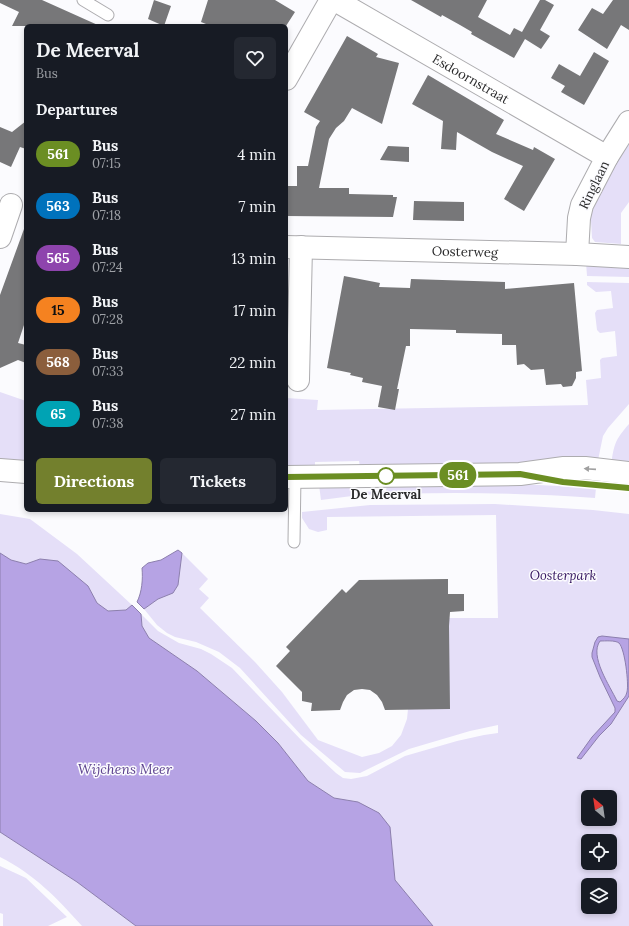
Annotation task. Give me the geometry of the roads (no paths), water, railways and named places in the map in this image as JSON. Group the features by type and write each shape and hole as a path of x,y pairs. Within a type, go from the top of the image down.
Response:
{"street":[{"path":"288,75 331,0"},
{"name":"Esdoornstraat","path":"335,0 607,157"},
{"name":"Ringlaan","path":"577,254 579,218 582,205 607,157 629,122"},
{"path":"0,237 12,205"},
{"name":"Oosterweg","path":"298,380 294,247 577,254 629,257"},
{"path":"290,477 520,474 564,468 629,473"},
{"path":"0,470 24,472"},
{"path":"520,474 563,482 629,488"}],"lane":[{"path":"83,0 108,15"},
{"path":"290,477 294,542"}],"water":[{"path":"178,550 182,553 178,585 173,593 158,599 144,609 137,602 142,585 142,568 148,563 161,560"},
{"name":"Wijchens Meer","path":"0,553 11,560 26,564 40,559 58,561 88,586 97,603 108,611 126,610 132,605 141,614 142,626 149,638 197,671 256,721 278,743 308,781 334,798 358,802 379,813 390,827 395,880 433,926 136,926 77,882 0,832"},
{"path":"602,636 629,639 629,696 611,724 599,736 581,759 577,758 592,737 615,712 615,708 592,657 595,642 598,637","holes":["600,641 617,642 621,646 623,652 626,667 627,692 620,702 617,701 599,663 597,647"]}],"place":[{"name":"De Meerval","path":"386,476"}],"park label":[{"name":"Oosterpark","path":"563,575"}]}
